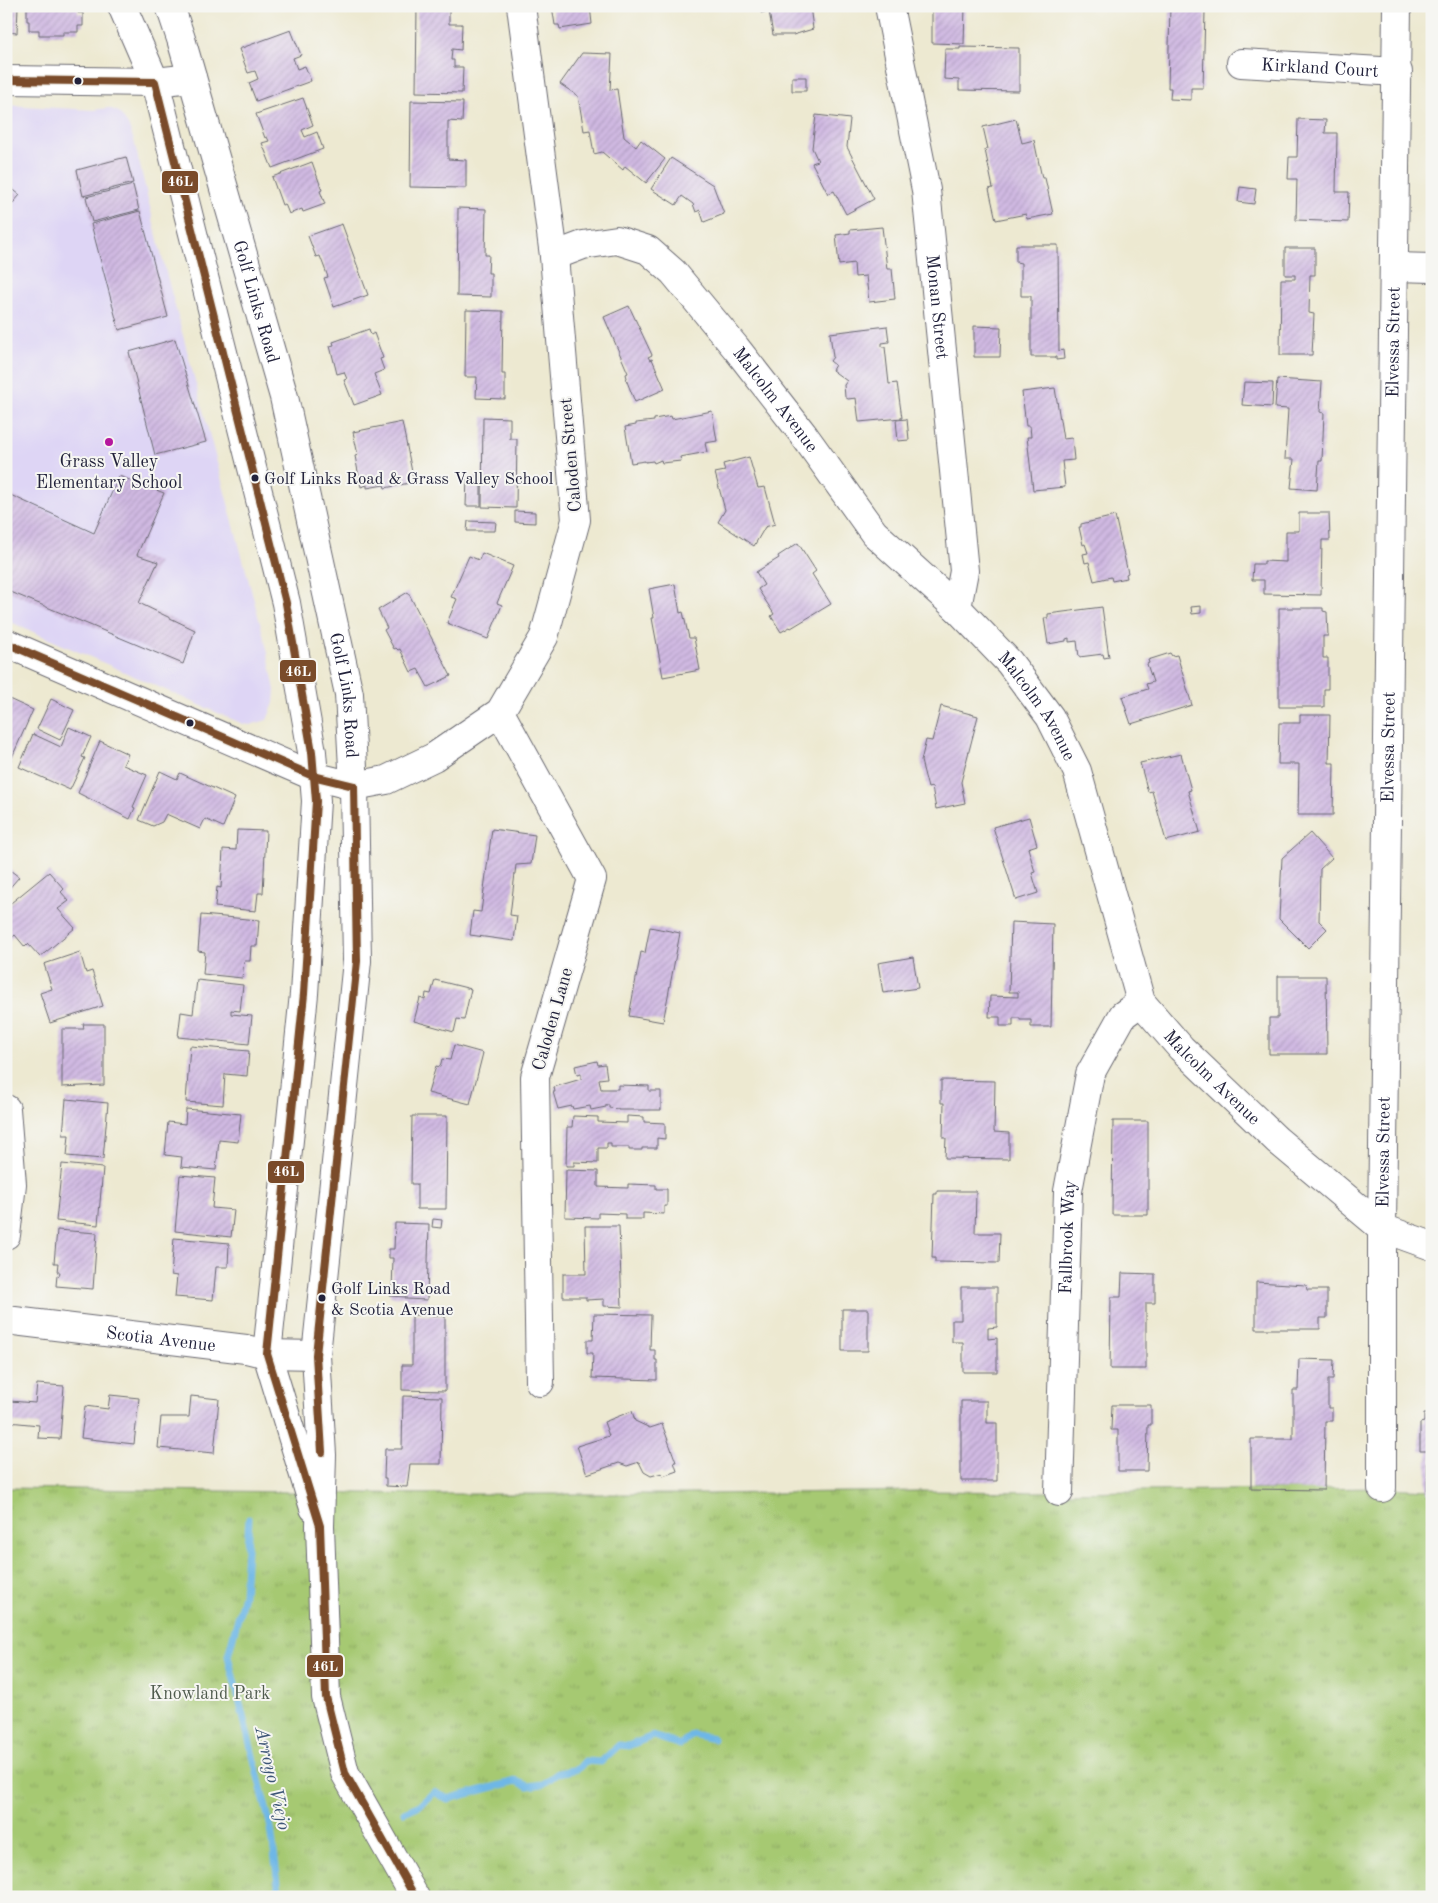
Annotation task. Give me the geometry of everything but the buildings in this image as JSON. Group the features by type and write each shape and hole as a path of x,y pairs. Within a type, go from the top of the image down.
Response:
{"street":[{"name":"Golf Links Road","path":"122,6 155,82 286,603 312,752 316,808 304,994 267,1354 320,1526"},
{"name":"Golf Links Road","path":"170,6 284,397 349,694 354,786 357,961 316,1355 322,1454 320,1526 326,1697 345,1772 415,1897"},
{"name":"Caloden Street","path":"6,643 313,776 354,786 386,780 434,757 500,712 544,637 576,520 554,256 521,6"},
{"name":"Monan Street","path":"889,6 926,190 964,571 957,608"},
{"name":"Elvessa Street","path":"1382,1488 1382,1228 1394,243 1398,72 1397,6"},
{"name":"Kirkland Court","path":"1241,63 1398,72"},
{"path":"6,80 155,82 192,78"},
{"name":"Malcolm Avenue","path":"554,256 583,245 617,240 648,250 673,272 736,348 803,434 874,533 957,608 1009,662 1045,709 1077,770 1141,1002 1181,1048 1277,1140 1382,1228 1432,1246"},
{"path":"1395,267 1432,268"},
{"name":"Caloden Lane","path":"500,712 592,879 535,1077 540,1382"},
{"name":"Fallbrook Way","path":"1058,1492 1068,1191 1090,1074 1123,1015 1141,1002"},
{"path":"6,1109 12,1184 6,1235"},
{"name":"Scotia Avenue","path":"6,1320 246,1349 267,1354 316,1355"}],"shaded area":[{"name":"Grass Valley Elementary School","path":"6,105 93,110 109,108 119,112 128,125 134,141 164,265 267,649 275,690 274,703 267,720 250,725 243,724 6,620"}],"green space":[{"name":"Knowland Park","path":"6,1488 437,1494 1059,1492 1382,1488 1432,1490 1432,1897 6,1897"}],"waterway":[{"name":"Arroyo Viejo","path":"249,1519 244,1595 228,1656 271,1828 279,1892 283,1897"},
{"path":"404,1812 420,1805 434,1792 448,1799 516,1781 528,1786 543,1784 558,1773 578,1769 585,1761 601,1762 619,1745 628,1746 653,1736 680,1745 692,1734 713,1739"}],"transit line":[{"name":"46L","path":"6,80 155,82 286,603 312,752 316,801 304,994 267,1354 320,1526 326,1697 345,1773 415,1897"},
{"name":"46L","path":"6,643 313,776 354,786 357,961 316,1355 322,1452"}],"place":[{"name":"Grass Valley Elementary School","path":"109,442"},
{"name":"Golf Links Road & Grass Valley School","path":"255,478"},
{"name":"Golf Links Road & Scotia Avenue","path":"322,1298"}]}
